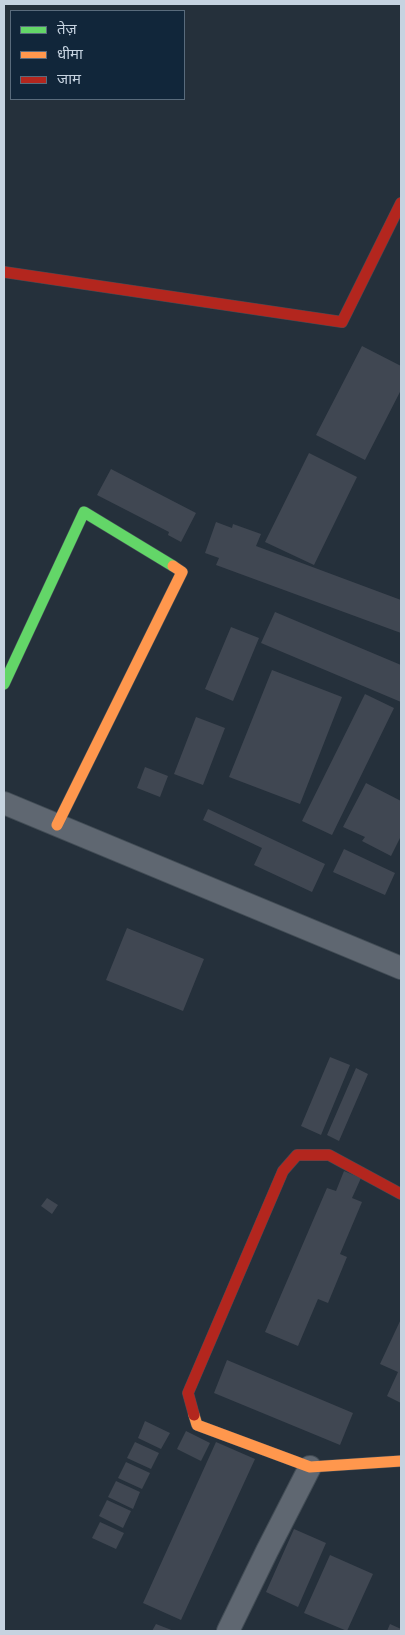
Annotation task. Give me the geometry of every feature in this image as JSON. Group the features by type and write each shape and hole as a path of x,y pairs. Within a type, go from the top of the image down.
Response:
{"street":[{"path":"4,272 342,322 401,202"},
{"path":"4,684 84,512 182,572 56,825"},
{"path":"4,803 401,968"},
{"path":"400,1191 329,1155 297,1155 284,1171 188,1393 196,1425 310,1466 401,1461"},
{"path":"228,1631 266,1550 310,1466"}],"building":[{"path":"362,346 401,366 401,390 365,460 316,435"},
{"path":"309,453 357,477 314,565 265,542"},
{"path":"111,469 196,513 181,542 168,535 169,532 97,495"},
{"path":"216,522 232,528 233,524 261,534 256,546 401,600 401,633 216,565 219,558 205,553"},
{"path":"275,612 401,665 401,702 261,643"},
{"path":"231,627 259,638 233,701 205,689"},
{"path":"272,670 342,697 300,804 229,777"},
{"path":"365,694 394,708 332,835 302,821"},
{"path":"196,717 225,728 203,785 174,774"},
{"path":"145,767 168,776 160,797 137,788"},
{"path":"366,783 401,801 401,836 391,856 362,841 365,837 343,827"},
{"path":"208,809 325,864 312,892 254,865 262,848 203,820"},
{"path":"344,849 395,873 385,895 333,872"},
{"path":"127,928 204,959 183,1011 106,980"},
{"path":"330,1057 350,1065 321,1135 301,1126"},
{"path":"356,1068 368,1074 339,1141 327,1135"},
{"path":"344,1171 361,1178 352,1198 362,1202 340,1254 347,1257 328,1303 318,1299 298,1346 265,1332 327,1188 336,1191"},
{"path":"47,1198 58,1205 52,1214 41,1206"},
{"path":"401,1319 401,1403 387,1396 398,1372 380,1364"},
{"path":"227,1360 353,1413 340,1445 214,1393"},
{"path":"145,1421 170,1433 161,1449 138,1438"},
{"path":"186,1431 210,1443 201,1461 177,1449"},
{"path":"135,1442 159,1453 151,1469 127,1458"},
{"path":"216,1442 255,1459 181,1620 143,1603"},
{"path":"126,1462 150,1473 142,1489 118,1478"},
{"path":"116,1481 140,1492 133,1509 108,1497"},
{"path":"107,1500 131,1511 123,1528 99,1516"},
{"path":"100,1522 124,1533 116,1549 92,1538"},
{"path":"294,1529 326,1543 298,1607 266,1592"},
{"path":"330,1555 373,1574 347,1631 304,1613"},
{"path":"156,1624 174,1631 152,1631"},
{"path":"390,1624 401,1629 401,1631 387,1631"}],"traffic: fast":[{"path":"4,684 84,512 173,566"}],"traffic: slow":[{"path":"57,825 182,572 173,566"},
{"path":"194,1415 197,1425 310,1467 401,1461"}],"traffic: jam":[{"path":"4,272 342,322 401,203"},
{"path":"194,1415 188,1393 283,1171 297,1155 329,1155 401,1194"}]}
